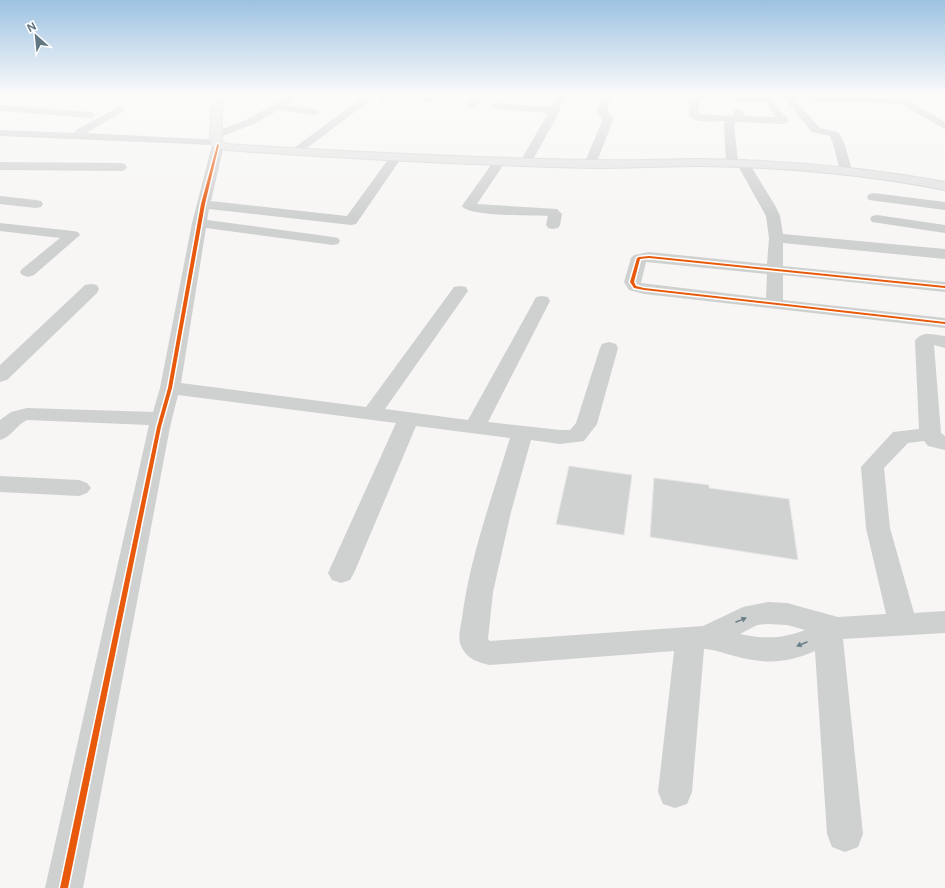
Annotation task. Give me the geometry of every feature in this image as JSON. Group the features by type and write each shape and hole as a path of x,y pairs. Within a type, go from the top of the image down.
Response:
{"main road":[{"path":"217,136 217,141 226,147 295,152 590,164 737,163 846,171 943,185"}],"street":[{"path":"87,136 217,141 225,136"},
{"path":"295,152 316,136"},
{"path":"526,162 540,136"},
{"path":"590,164 601,136"},
{"path":"732,136 737,163 769,207 773,216 776,238 774,303"},
{"path":"835,136 839,144 846,171"},
{"path":"64,888 161,419 170,388 201,214 217,141"},
{"path":"201,214 330,246 351,221 396,157"},
{"path":"500,161 469,206 478,209 552,212 555,213 553,225"},
{"path":"0,166 121,167"},
{"path":"874,197 945,206"},
{"path":"0,200 36,204"},
{"path":"201,214 351,221"},
{"path":"877,219 945,229"},
{"path":"0,227 73,235 28,272"},
{"path":"776,238 938,253 945,283"},
{"path":"945,287 644,257 639,258 632,282 635,287 644,289 945,323"},
{"path":"0,376 91,288"},
{"path":"372,413 460,291"},
{"path":"475,426 542,301"},
{"path":"919,320 936,341"},
{"path":"903,625 878,528 872,467 901,437 938,439 926,372 924,341 936,341"},
{"path":"170,388 569,437 576,436 586,424 610,348"},
{"path":"0,433 16,417 27,414 161,419"},
{"path":"341,572 409,418"},
{"path":"523,432 499,512 479,592 474,639 475,645 481,651 490,652 698,637 746,647 770,650 792,648 833,631 945,622"},
{"path":"0,484 79,488"},
{"path":"833,631 845,834"},
{"path":"674,792 698,637"}],"building":[{"path":"569,466 632,475 624,535 556,524"},
{"path":"654,478 709,485 709,488 789,499 798,560 650,537"}],"cycle path":[{"path":"64,888 159,427 170,388 203,204 218,145"},
{"path":"945,287 649,257 639,258 632,282 635,287 644,289 945,323"}]}
